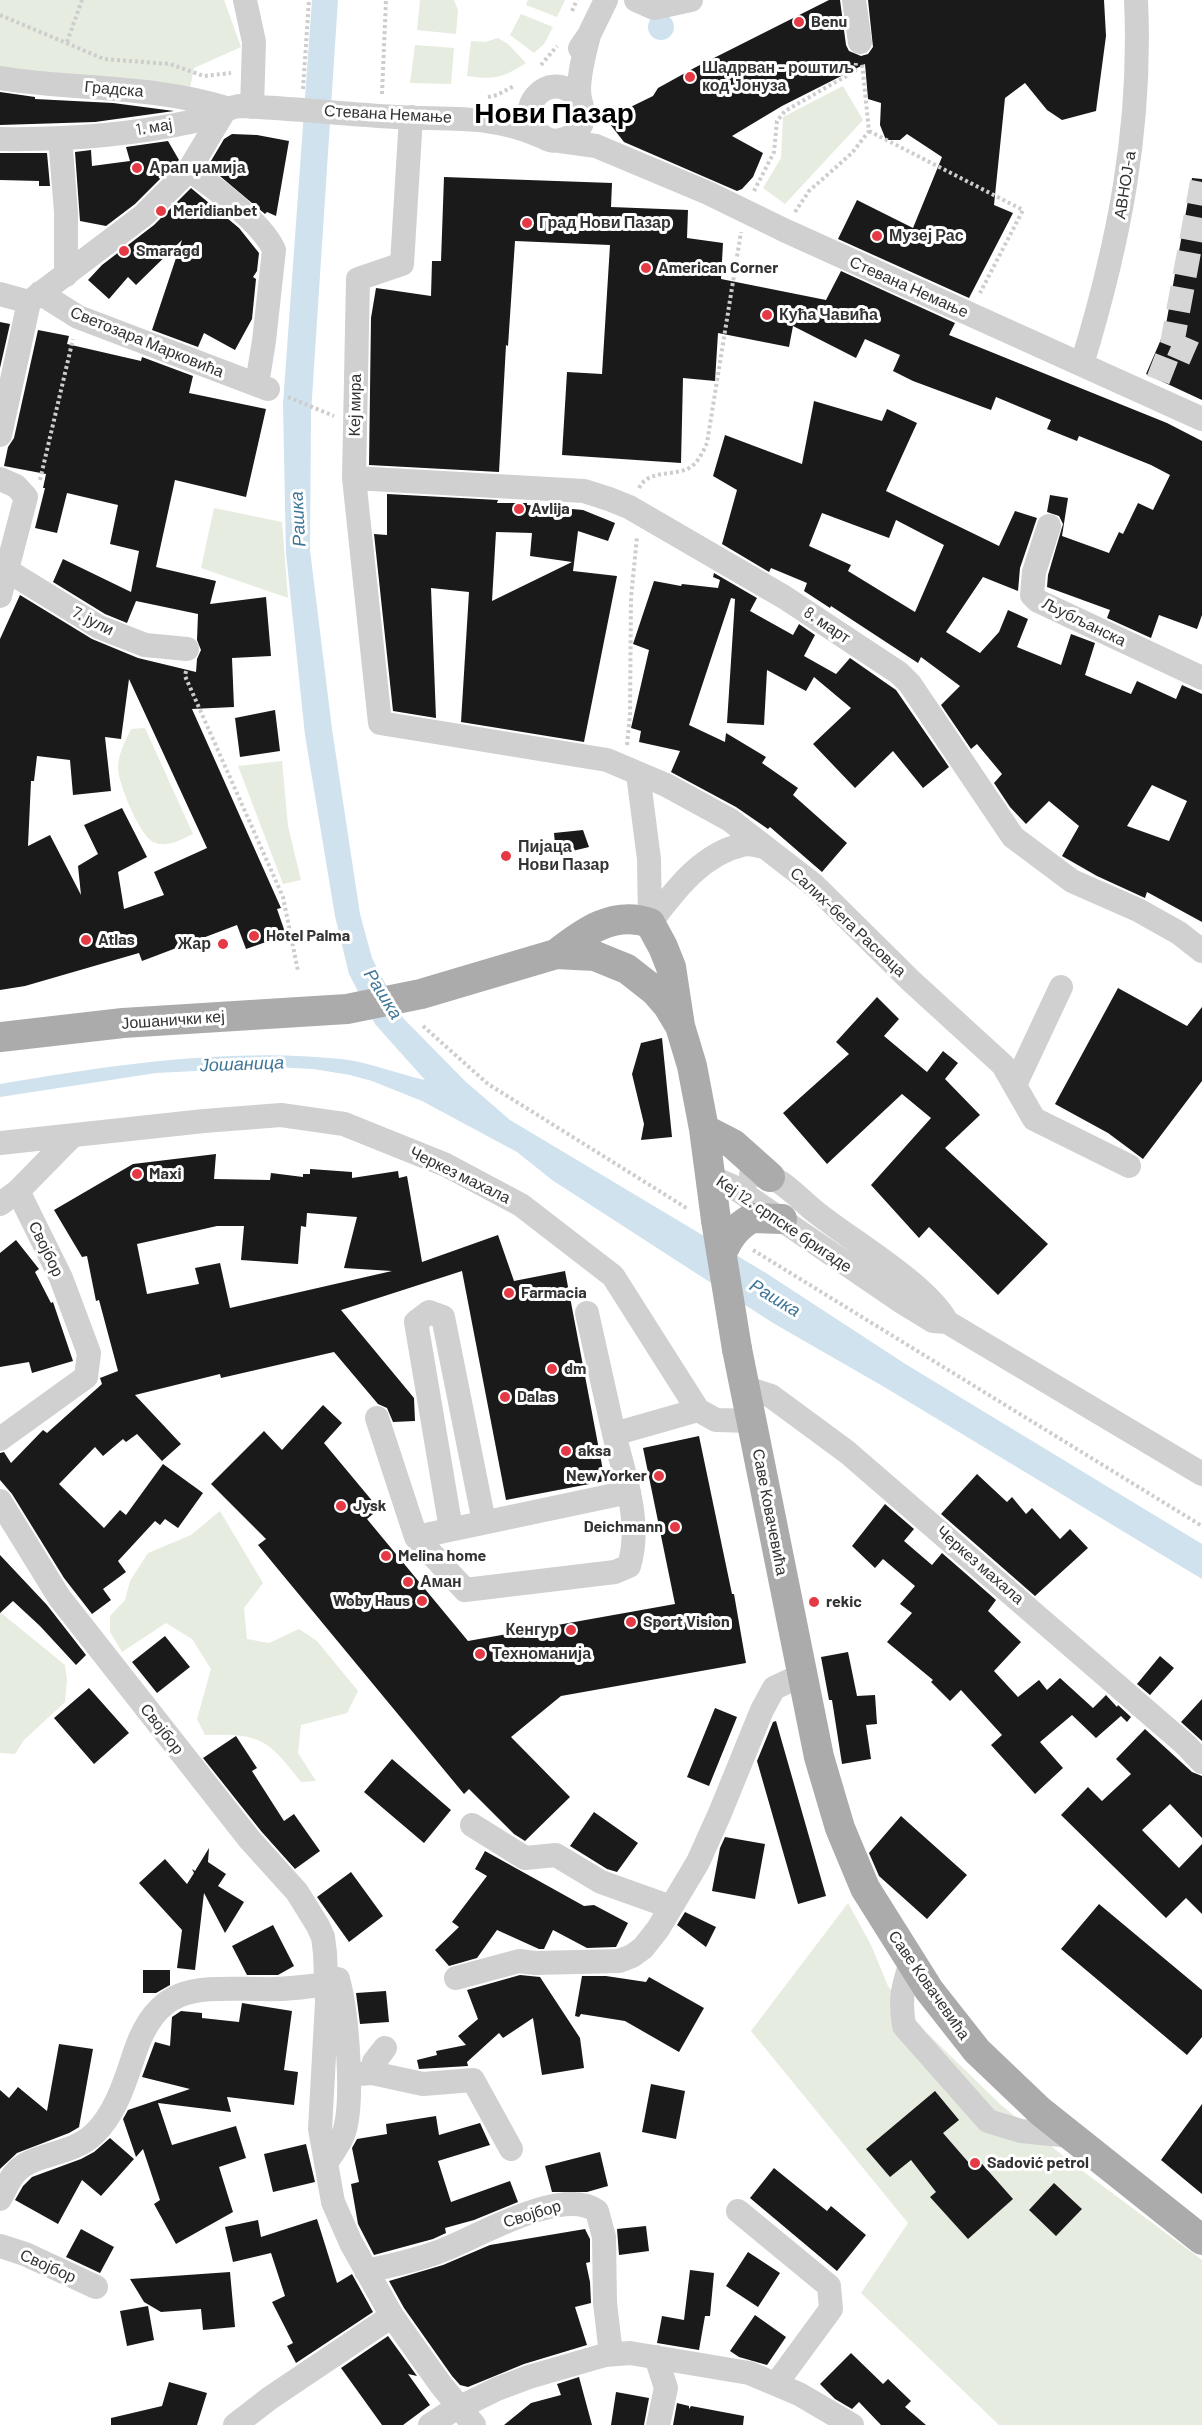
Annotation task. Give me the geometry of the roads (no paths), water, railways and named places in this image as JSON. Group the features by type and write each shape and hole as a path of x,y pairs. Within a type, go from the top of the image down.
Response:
{"main road":[{"path":"556,954 595,927 613,920 637,918 650,923 663,947 670,967 680,1026"},
{"path":"556,954 595,956 627,969 655,991 668,1006 680,1026"},
{"name":"Јошанички кеј","path":"0,1037 123,1023 347,1009 421,994 556,954"},
{"name":"Саве Ковачевића","path":"680,1026 692,1066 711,1178 704,1216 722,1253 737,1349 802,1675 825,1780 851,1858 878,1912 911,1964 928,1990 977,2051 1004,2079 1071,2136 1202,2240"},
{"path":"704,1130 733,1144 770,1177"},
{"path":"722,1253 729,1237 737,1228 752,1218 782,1219"}],"street":[{"path":"0,435 35,298 144,215 189,170 239,107 254,42 245,0"},
{"path":"467,118 502,110 534,85 563,72 589,35 606,0"},
{"path":"636,0 654,8 691,0"},
{"path":"854,0 860,42"},
{"name":"АВНОЈ-а","path":"1082,364 1110,266 1129,168 1137,95 1137,0"},
{"path":"534,85 530,105 530,122 550,138 576,132 582,125 584,60 589,35"},
{"name":"Градска","path":"0,78 159,93 239,107"},
{"path":"534,85 566,87 582,107 602,141 616,153"},
{"name":"1. мај","path":"0,139 60,138 138,130 192,121 239,107 304,110"},
{"name":"Стевана Немање","path":"304,110 372,116 467,118 525,128 550,138 596,146 708,193 744,212 1082,364 1155,389 1202,419"},
{"name":"Кеј мира","path":"380,723 354,478 358,279 402,264 411,117"},
{"path":"60,138 66,212 66,275"},
{"name":"Светозара Марковића","path":"35,298 78,317 262,387 264,341 274,250 270,240 261,230 222,195 189,170"},
{"path":"0,294 35,298"},
{"name":"8. март","path":"354,478 584,491 609,499 640,514 784,597 899,673 910,684 1013,837 1072,881 1137,910 1179,933 1202,951"},
{"path":"0,479 16,486 26,496 0,596"},
{"name":"Љубљанска","path":"1050,526 1032,584 1032,595 1038,601 1202,678"},
{"name":"7. јули","path":"8,571 99,627 145,645 187,649"},
{"name":"Салих-бега Расовца","path":"380,723 592,757 631,771 698,801 730,820 814,885 1009,1075 1034,1119 1129,1166"},
{"path":"631,771 649,859 650,923"},
{"path":"650,923 677,889 702,865 744,844 765,847"},
{"path":"1009,1075 1061,987"},
{"name":"Черкез махала","path":"0,1143 204,1121 281,1116 344,1124 446,1165 521,1205 613,1276 698,1410"},
{"name":"Својбор","path":"0,1439 86,1377 90,1353 61,1278 9,1198 72,1136"},
{"name":"Кеј 12. српске бригаде","path":"711,1178 733,1174 770,1177 795,1193 816,1212 917,1288 940,1308 947,1322"},
{"name":"Кеј 12. српске бригаде","path":"711,1178 732,1186 933,1321 947,1322 1202,1474"},
{"path":"450,1529 416,1322 429,1312 443,1317 484,1522"},
{"path":"377,1418 416,1537 465,1590 615,1572 628,1566 634,1550 634,1522 587,1313"},
{"name":"Черкез махала","path":"746,1388 771,1396 848,1452 1186,1745 1202,1762"},
{"path":"614,1434 698,1410 716,1420 753,1421"},
{"path":"416,1537 629,1492"},
{"name":"Својбор","path":"0,1501 59,1597 250,1840 309,1908 323,1937 325,1953 327,2002 320,2129 333,2202 366,2271 392,2316 441,2385 467,2416"},
{"path":"456,1978 519,1961 564,1963 619,1961 643,1948 658,1929 698,1862 762,1710 774,1688 802,1675"},
{"path":"472,1825 525,1858 556,1855 601,1882 671,1907"},
{"name":"Својбор","path":"325,1953 334,1966 344,2013 349,2096 343,2136 326,2163"},
{"path":"911,1964 902,1987 901,2007 904,2026 988,2121 1021,2132 1071,2136"},
{"path":"0,2199 17,2171 27,2163 77,2146 93,2135 104,2122 117,2101 143,2029 163,2005 192,1990 285,1989 326,1984"},
{"path":"372,2073 374,2062 385,2048"},
{"path":"348,2075 372,2073 423,2084 473,2080 511,2149"},
{"name":"Својбор","path":"366,2271 440,2252 499,2224 553,2206 577,2202 585,2204 597,2211 604,2237 605,2302 611,2354"},
{"path":"738,2211 829,2286 831,2309 776,2384"},
{"name":"Својбор","path":"0,2246 25,2254 96,2287"},
{"path":"235,2425 270,2398 392,2316"},
{"path":"430,2425 467,2416 497,2389 528,2377 611,2354 656,2357 749,2373 776,2384 852,2425"},
{"path":"656,2357 666,2388 658,2425"}],"water":[{"path":"312,0 338,0 311,413 310,550 332,729 360,914 372,958 403,1018 465,1081 510,1120 766,1273 907,1365 1202,1544 1202,1579 886,1388 773,1323 552,1180 517,1152 422,1101 372,1081 350,1075 313,1069 275,1067 156,1073 0,1097 0,1084 84,1070 170,1060 257,1055 341,1059 425,1080 375,1024 349,974 335,916 305,735 286,553 283,404"},
{"path":"661,14 670,18 674,27 670,36 661,40 652,36 648,27 652,18"}],"tunnel":[{"path":"1158,380 1172,344 1202,182"},
{"path":"1172,344 1202,357"}],"place":[{"name":"Benu","path":"799,22"},
{"name":"Шадрван - роштиљ код Јонуза","path":"690,77"},
{"name":"Арап џамија","path":"137,168"},
{"name":"Meridianbet","path":"161,211"},
{"name":"Град Нови Пазар","path":"527,223"},
{"name":"Музеј Рас","path":"877,236"},
{"name":"Smaragd","path":"124,251"},
{"name":"American Corner","path":"646,268"},
{"name":"Кућа Чавића","path":"767,315"},
{"name":"Avlija","path":"519,509"},
{"name":"Пијаца Нови Пазар","path":"506,856"},
{"name":"Hotel Palma","path":"254,936"},
{"name":"Atlas","path":"86,940"},
{"name":"Жар","path":"223,944"},
{"name":"Maxi","path":"137,1174"},
{"name":"Farmacia","path":"509,1293"},
{"name":"dm","path":"552,1369"},
{"name":"Dalas","path":"505,1397"},
{"name":"aksa","path":"566,1451"},
{"name":"New Yorker","path":"659,1476"},
{"name":"Jysk","path":"341,1506"},
{"name":"Deichmann","path":"675,1527"},
{"name":"Melina home","path":"386,1556"},
{"name":"Аман","path":"408,1582"},
{"name":"Woby Haus","path":"422,1601"},
{"name":"rekic","path":"814,1602"},
{"name":"Sport Vision","path":"631,1622"},
{"name":"Кенгур","path":"571,1630"},
{"name":"Техноманија","path":"480,1654"},
{"name":"Sadović petrol","path":"975,2163"}],"district":[{"name":"Нови Пазар","path":"554,114"}],"water label":[{"name":"Рашка","path":"298,519"},
{"name":"Рашка","path":"383,994"},
{"name":"Јошаница","path":"242,1064"},
{"name":"Рашка","path":"775,1298"}]}
